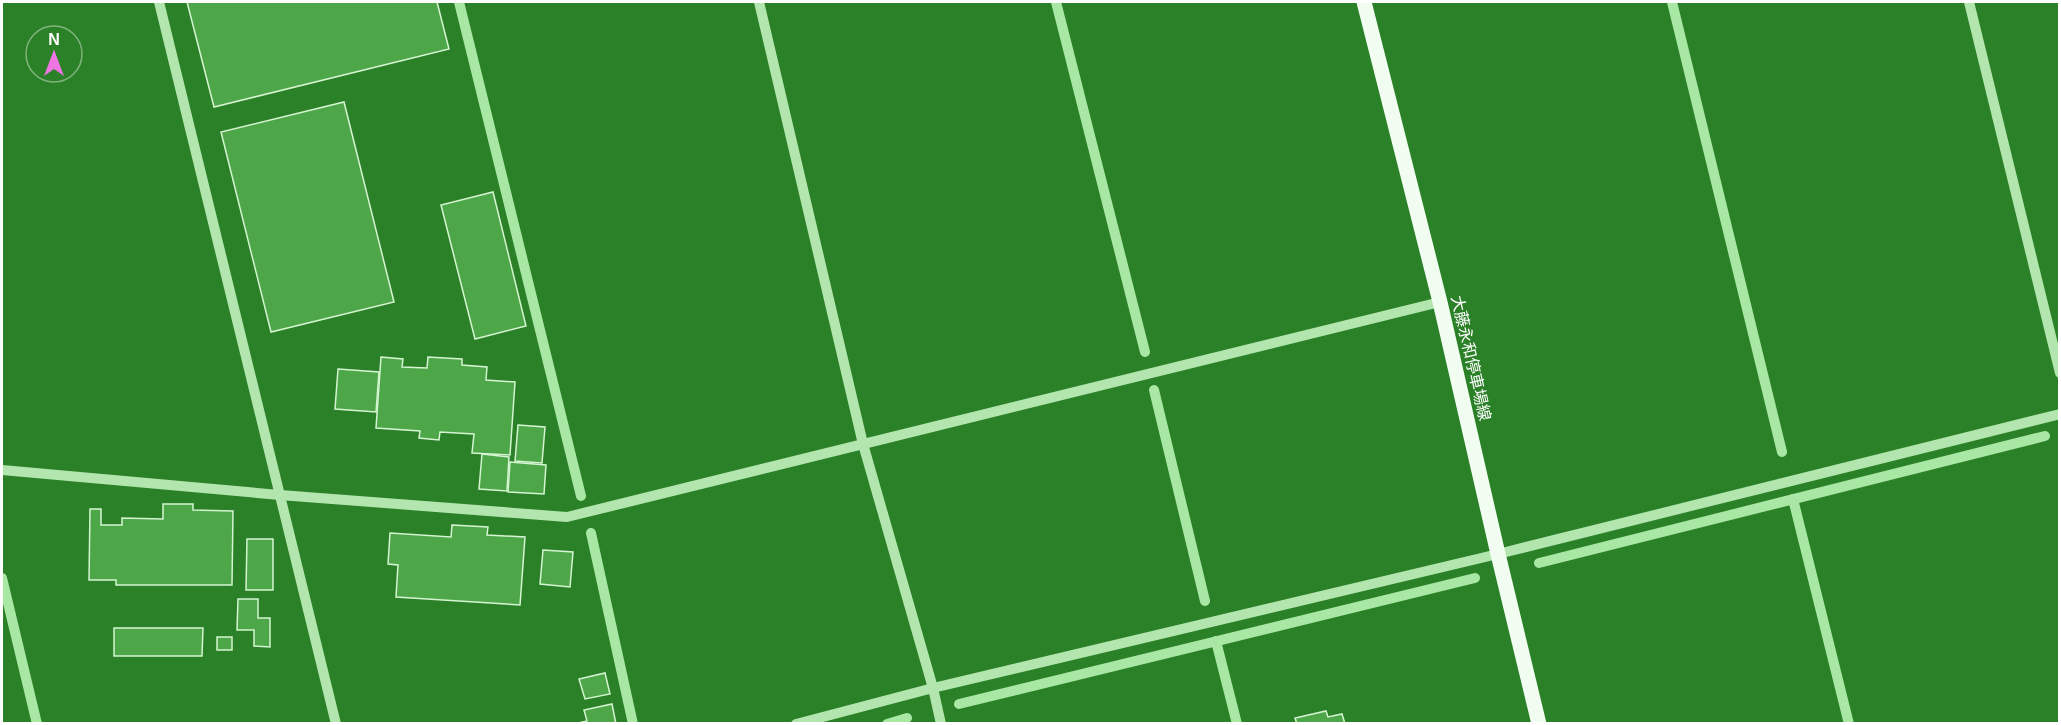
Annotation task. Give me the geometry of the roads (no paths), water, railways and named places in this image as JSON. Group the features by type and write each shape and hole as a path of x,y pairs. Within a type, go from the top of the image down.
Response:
{"main road":[{"name":"大藤永和停車場線","path":"1364,2 1440,303 1497,554 1539,723"}],"street":[{"path":"159,2 336,723"},
{"path":"759,2 863,444 941,723"},
{"path":"1969,2 2060,373"},
{"path":"2,470 280,495 567,517 1440,303"},
{"path":"796,723 933,688 1497,554 2060,414"}],"waterway":[{"path":"459,2 581,496"},
{"path":"1056,2 1145,352"},
{"path":"1672,2 1782,452"},
{"path":"1154,390 1205,601"},
{"path":"1539,563 2045,436"},
{"path":"1793,499 1849,724"},
{"path":"591,533 633,724"},
{"path":"2,578 37,724"},
{"path":"959,704 1475,578"},
{"path":"1216,641 1237,724"},
{"path":"887,724 907,718"}]}
